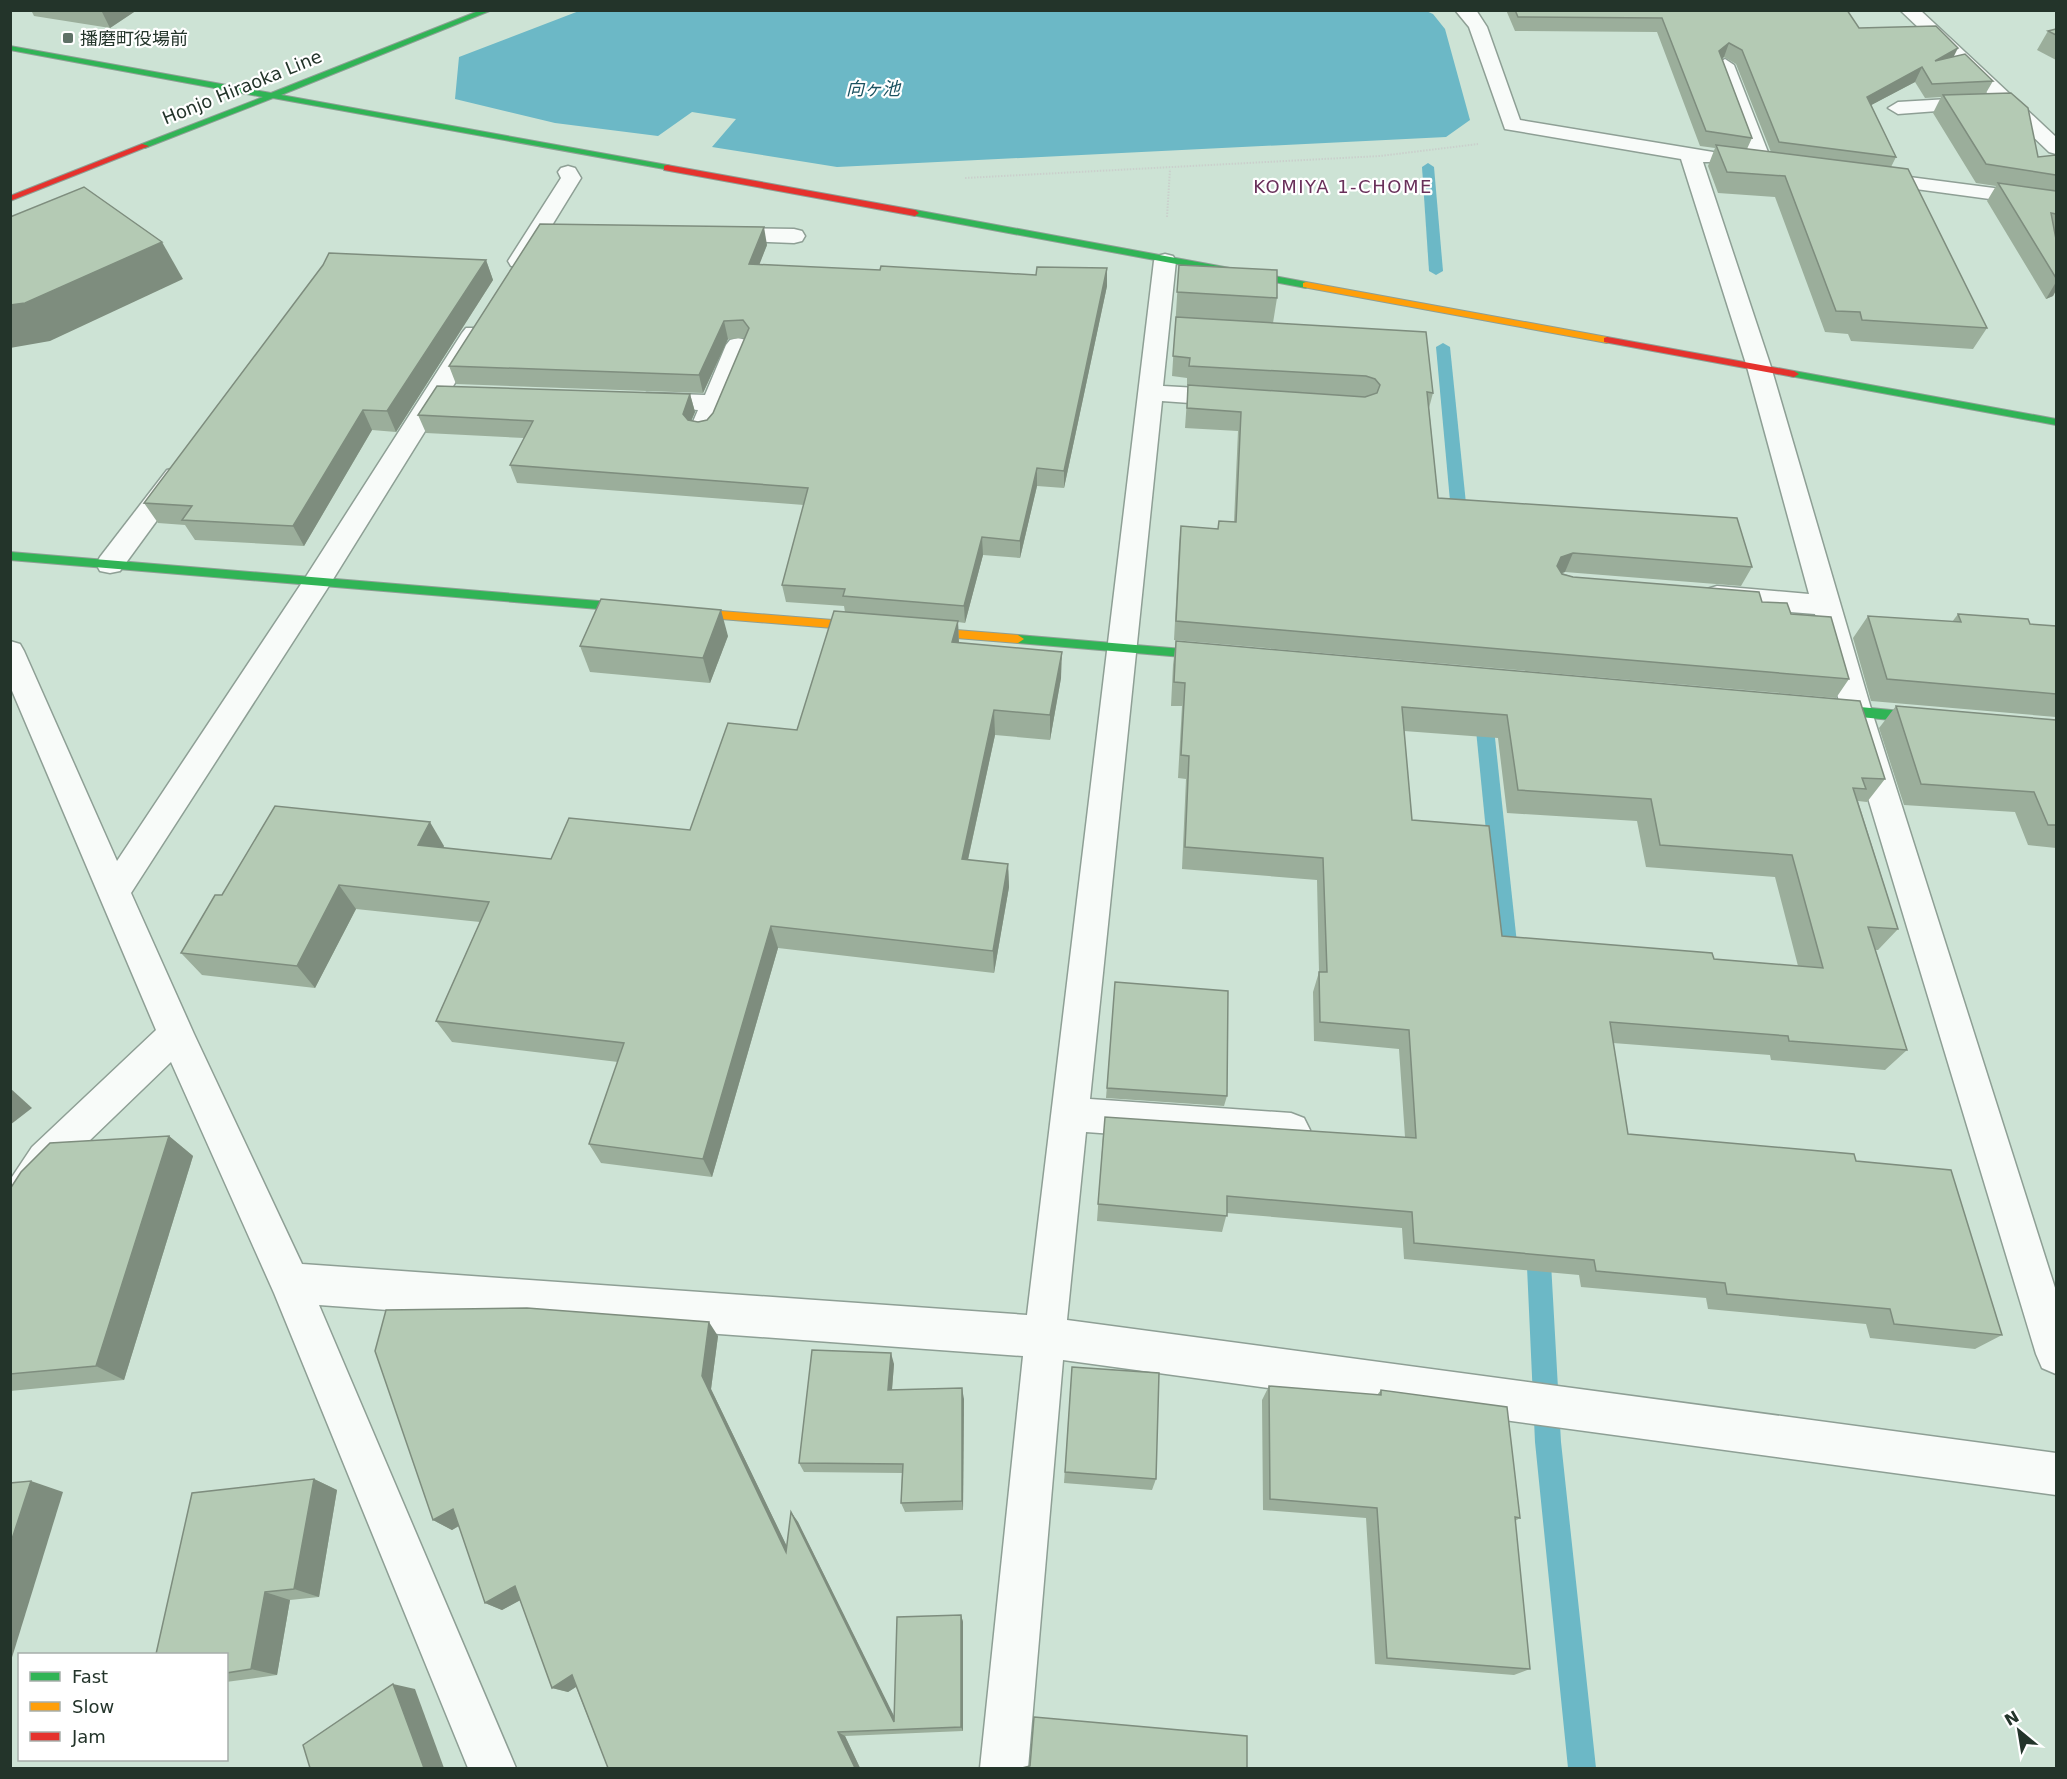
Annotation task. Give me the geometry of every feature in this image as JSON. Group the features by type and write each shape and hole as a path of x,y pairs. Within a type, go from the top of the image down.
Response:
{"street":[{"name":"Honjo Hiraoka Line","path":"10,199 271,94 489,10"},
{"path":"1464,10 1478,27 1512,125 1690,155 1786,168"},
{"path":"1909,10 2056,148"},
{"path":"10,48 1165,244 1759,368 2056,422"},
{"path":"1725,65 1746,162"},
{"path":"1898,108 2007,102"},
{"path":"1690,155 1759,368 1857,712 2056,1354"},
{"path":"506,282 549,232 571,178 568,172"},
{"path":"1857,177 2056,202"},
{"path":"701,234 794,236"},
{"path":"1004,1768 1045,1337 1150,393 1169,326 1165,244"},
{"path":"115,891 317,582 447,393 487,312"},
{"path":"702,430 738,345"},
{"path":"1150,393 1256,399"},
{"path":"620,400 712,403"},
{"path":"110,564 187,462"},
{"path":"10,556 1229,657"},
{"path":"1690,594 1826,604"},
{"path":"10,651 20,704 115,891 176,1034 290,1283 492,1768"},
{"path":"1809,708 1951,720"},
{"path":"10,1215 45,1158 176,1034"},
{"path":"1071,1114 1302,1131"},
{"path":"290,1283 1045,1337 2056,1474"}],"path":[{"path":"957,178 1170,170 1380,156 1498,142 1512,125"},
{"path":"1165,244 1170,170"}],"water":[{"name":"向ヶ池","path":"1424,10 1433,14 1445,29 1470,120 1446,137 837,167 712,147 736,119 692,112 658,136 555,123 455,99 459,57 579,11"}],"building":[{"path":"1515,10 1847,10 1859,28 1936,26 1958,48 1935,61 1965,54 1993,81 1932,84 1922,67 1867,97 1896,157 1779,142 1742,50 1729,43 1719,51 1752,138 1706,131 1662,18 1518,17"},
{"path":"2056,29 2056,35 2048,31"},
{"path":"2011,93 2028,108 2038,157 2056,155 2056,175 1986,164 1943,95"},
{"path":"1716,145 1908,169 1987,328 1862,320 1860,312 1836,311 1785,176 1727,172"},
{"path":"1998,183 2056,191 2056,214 2051,213 2056,239 2056,278"},
{"path":"84,187 162,242 25,303 10,305 10,217"},
{"path":"540,224 764,227 749,264 880,270 881,266 1036,275 1037,267 1107,268 1064,471 1037,468 1020,541 982,537 964,606 843,596 845,589 782,585 808,488 510,465 533,421 418,415 437,386 690,394 683,414 688,420 698,422 707,420 713,413 749,328 743,320 724,321 699,375 449,366"},
{"path":"329,253 486,260 387,411 363,410 293,526 182,520 192,506 144,503 323,265"},
{"path":"1179,265 1277,270 1277,298 1177,292"},
{"path":"1176,317 1426,332 1433,393 1427,392 1438,498 1737,518 1752,567 1573,553 1561,557 1557,566 1562,574 1573,577 1759,592 1762,602 1787,603 1791,614 1831,617 1849,679 1176,621 1181,526 1218,529 1219,521 1236,522 1241,412 1187,408 1188,385 1365,397 1377,393 1380,385 1375,379 1366,376 1189,366 1190,358 1173,356"},
{"path":"601,599 721,610 703,658 580,646"},
{"path":"834,611 958,621 952,642 1062,652 1050,715 994,710 962,859 1008,864 993,951 771,926 703,1159 589,1144 624,1043 436,1021 489,902 339,885 297,966 181,953 215,895 222,895 275,806 430,822 418,845 551,859 569,818 690,830 728,723 797,730"},
{"path":"1958,614 2028,619 2030,624 2056,626 2056,694 1887,679 1868,616 1961,622"},
{"path":"1176,641 1860,701 1885,779 1862,778 1866,789 1853,788 1898,929 1868,927 1907,1050 1789,1041 1788,1036 1610,1022 1628,1134 1854,1154 1856,1161 1951,1170 2002,1335 1894,1324 1890,1309 1727,1294 1725,1283 1596,1271 1594,1260 1414,1243 1412,1212 1227,1196 1227,1216 1098,1204 1105,1117 1416,1138 1409,1030 1320,1022 1319,972 1327,972 1323,858 1185,847 1189,756 1181,755 1185,683 1174,682","holes":["1402,707 1507,715 1518,790 1651,799 1660,845 1792,855 1823,968 1714,959 1712,953 1502,936 1489,826 1412,820"]},
{"path":"1896,706 2056,720 2056,825 2048,825 2034,792 1921,784"},
{"path":"1115,982 1228,991 1227,1096 1107,1088"},
{"path":"169,1136 96,1366 10,1374 10,1189 21,1172 50,1143"},
{"path":"527,1308 709,1322 702,1376 786,1552 791,1512 894,1722 897,1617 961,1615 961,1727 838,1732 855,1768 608,1768 572,1675 552,1688 515,1586 485,1603 453,1509 433,1520 375,1351 386,1310"},
{"path":"812,1350 891,1353 888,1390 962,1388 962,1501 901,1503 903,1464 799,1463"},
{"path":"1072,1367 1159,1373 1156,1479 1065,1472"},
{"path":"1269,1386 1381,1395 1381,1390 1507,1407 1520,1518 1515,1517 1530,1669 1387,1658 1377,1508 1270,1499"},
{"path":"314,1479 294,1589 265,1592 251,1669 228,1673 228,1653 156,1653 192,1493"},
{"path":"31,1481 10,1545 10,1483"},
{"path":"393,1684 424,1768 310,1768 303,1745"},
{"path":"1034,1717 1247,1736 1247,1768 1022,1768 1030,1766"}],"waterway":[{"path":"1428,167 1436,271"},
{"path":"1443,347 1460,523"},
{"path":"1483,710 1509,962"},
{"path":"1538,1245 1548,1442 1582,1768"}],"traffic: fast":[{"path":"145,146 489,10"},
{"path":"10,48 667,168"},
{"path":"915,213 1306,285"},
{"path":"1794,374 2056,422"},
{"path":"10,556 635,608"},
{"path":"1018,639 1218,656"},
{"path":"1819,708 1932,719"}],"traffic: slow":[{"path":"1306,285 1607,340"},
{"path":"635,608 1018,639"}],"traffic: jam":[{"path":"10,199 145,146"},
{"path":"667,168 915,213"},
{"path":"1607,340 1794,374"}],"place":[{"name":"播磨町役場前","path":"68,38"}],"district":[{"name":"KOMIYA 1-CHOME","path":"1343,186"}]}
